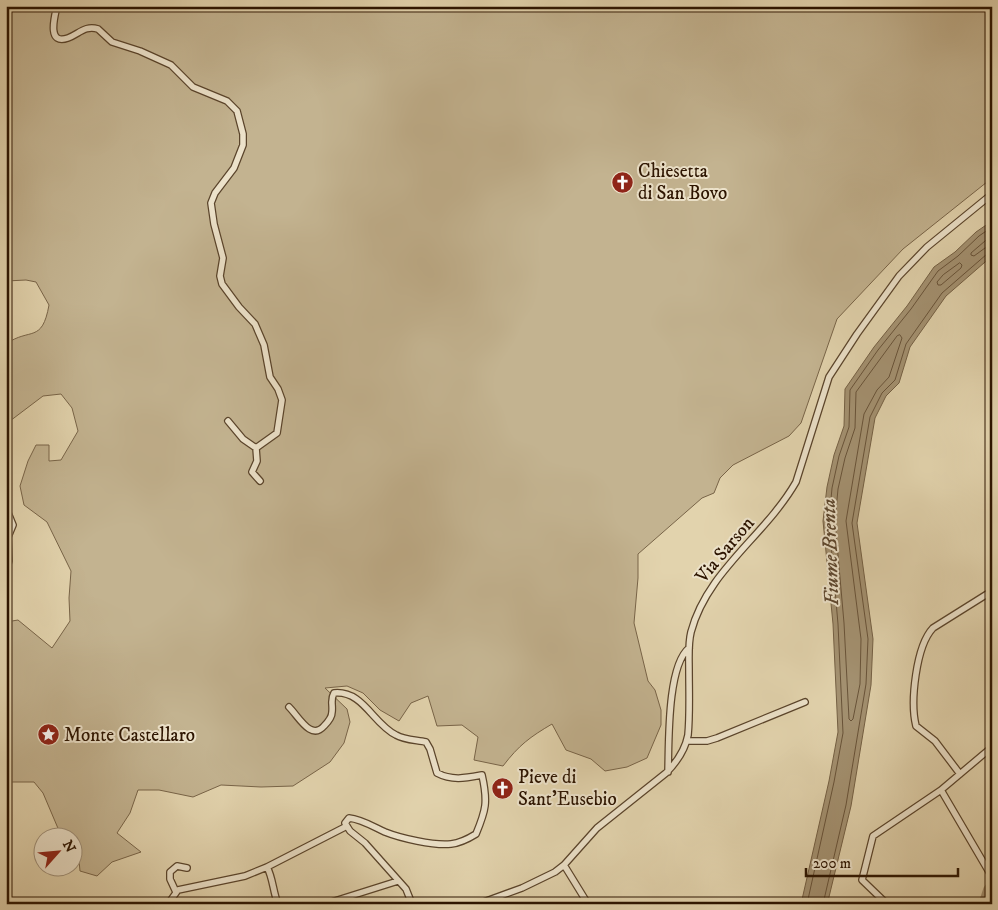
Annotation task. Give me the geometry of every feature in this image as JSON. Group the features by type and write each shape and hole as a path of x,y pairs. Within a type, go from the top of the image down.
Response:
{"street":[{"path":"57,6 53,24 57,37 64,39 86,29 98,29 112,42 140,50 171,65 193,87 227,101 237,111 243,134 243,145 234,168 215,193 211,204 223,258 221,282 258,330 267,353 270,377 278,389 282,400 277,433 256,448"},
{"name":"Via Sarson","path":"478,904 540,881 555,872 597,828 668,772 684,749 687,741 690,719 690,633 703,600 714,582 777,511 796,482 829,377 885,293 927,247 992,194"},
{"path":"228,420 243,439 256,448"},
{"path":"256,448 257,461 252,471 260,481"},
{"path":"6,570 9,561 8,537 14,525 7,503"},
{"path":"960,774 935,741 916,726 913,703 922,646 933,628 992,591"},
{"path":"668,772 673,686 679,663 689,648"},
{"path":"289,707 308,729 315,731 322,728 332,714 331,699 334,693 344,692 365,706 382,726 397,736 426,742 437,773 444,777 461,780 482,775 487,802 485,813 476,834 463,841 449,844 406,838 393,835 356,819 349,818 345,823 406,889 412,904"},
{"path":"687,741 707,741 718,738 805,702"},
{"path":"887,904 862,880 873,836 941,790 992,747"},
{"path":"941,790 991,875"},
{"path":"168,904 176,892 245,876 267,867 347,826"},
{"path":"564,864 588,904"},
{"path":"176,892 170,879 170,872 176,866 187,868"},
{"path":"267,867 278,904"},
{"path":"325,904 398,881"}],"shaded area":[{"path":"6,6 992,6 992,178 903,249 837,319 801,423 789,436 733,465 720,478 714,493 702,498 638,554 634,623 648,681 655,690 661,710 661,725 647,758 627,767 605,771 591,759 566,750 552,724 525,742 503,766 474,760 478,737 462,725 437,726 428,696 411,703 399,721 380,710 363,693 347,686 325,688 347,709 350,722 344,743 330,762 293,786 221,785 193,797 159,790 138,790 130,813 117,833 141,852 112,862 97,876 82,872 82,828 58,828 43,793 34,782 6,782 6,622 18,620 52,648 70,621 71,571 47,522 24,505 20,486 28,461 36,445 49,445 49,461 61,460 78,431 72,408 61,394 43,396 6,424 6,344 39,330 43,325 49,305 36,282 26,280 6,281"}],"water":[{"name":"Fiume Brenta","path":"992,221 992,256 946,296 910,347 899,383 886,396 875,418 857,523 873,639 871,685 851,806 828,901 827,904 801,904 829,781 838,732 833,624 823,521 827,487 834,455 844,426 845,389 934,267"}],"waterway":[{"path":"981,904 986,889 992,881"}],"place":[{"name":"Chiesetta di San Bovo","path":"622,182"},
{"name":"Monte Castellaro","path":"48,735"},
{"name":"Pieve di Sant'Eusebio","path":"502,788"}]}
